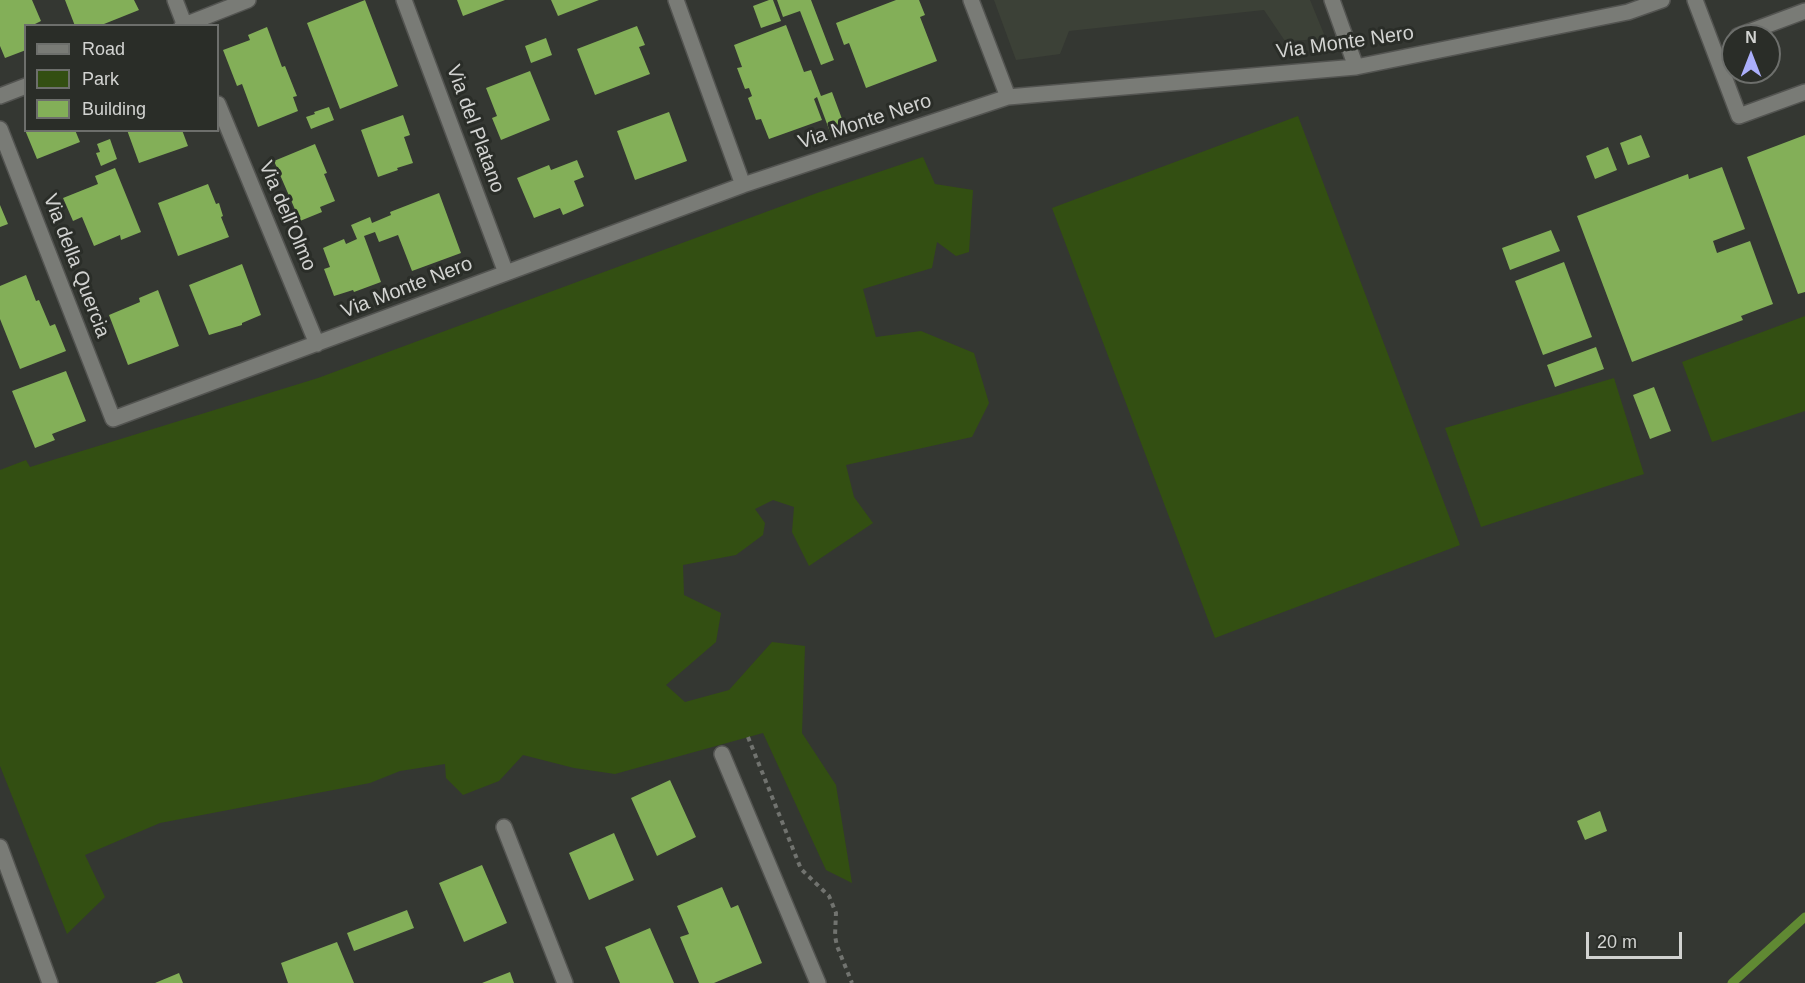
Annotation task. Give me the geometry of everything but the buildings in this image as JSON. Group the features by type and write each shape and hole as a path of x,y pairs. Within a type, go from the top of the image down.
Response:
{"street":[{"path":"175,0 184,24"},
{"path":"187,24 248,0"},
{"name":"Via del Platano","path":"404,0 506,273"},
{"path":"676,0 743,185"},
{"path":"971,0 1008,97"},
{"path":"1332,0 1356,67"},
{"name":"Via Monte Nero","path":"112,418 743,185 1008,97 1356,67 1628,12 1662,0"},
{"path":"1695,0 1739,117 1805,92"},
{"path":"1768,24 1805,9 1802,0"},
{"path":"1712,46 1721,43"},
{"path":"0,96 24,87"},
{"name":"Via dell'Olmo","path":"219,106 317,344"},
{"name":"Via della Quercia","path":"0,129 112,418"},
{"path":"722,754 819,983"},
{"path":"504,827 565,983"},
{"path":"0,847 4,873 50,983"}],"path":[{"path":"748,737 801,869 830,896 836,913 837,946 852,983"}],"shaded area":[{"path":"994,0 1310,0 1326,39 1285,41 1264,10 1069,31 1060,54 1016,60"}],"green space":[{"path":"1298,116 1460,545 1215,638 1052,208"},
{"path":"923,157 935,184 973,190 969,252 956,256 937,242 932,268 863,289 876,337 921,331 974,353 989,403 972,437 846,465 854,497 873,523 809,566 792,532 794,507 773,500 755,509 765,523 763,535 736,555 683,565 684,595 721,613 716,642 666,685 685,702 729,690 772,642 805,646 802,733 836,785 852,883 826,870 763,733 615,774 574,768 523,755 499,781 463,795 446,778 445,764 400,771 370,783 160,823 85,855 105,897 67,934 0,766 0,470 26,460 30,467 318,378 817,193"},
{"path":"1805,316 1805,411 1712,442 1682,362"},
{"path":"1614,378 1644,474 1481,527 1445,428"}],"waterway":[{"path":"1732,983 1805,917"}]}
